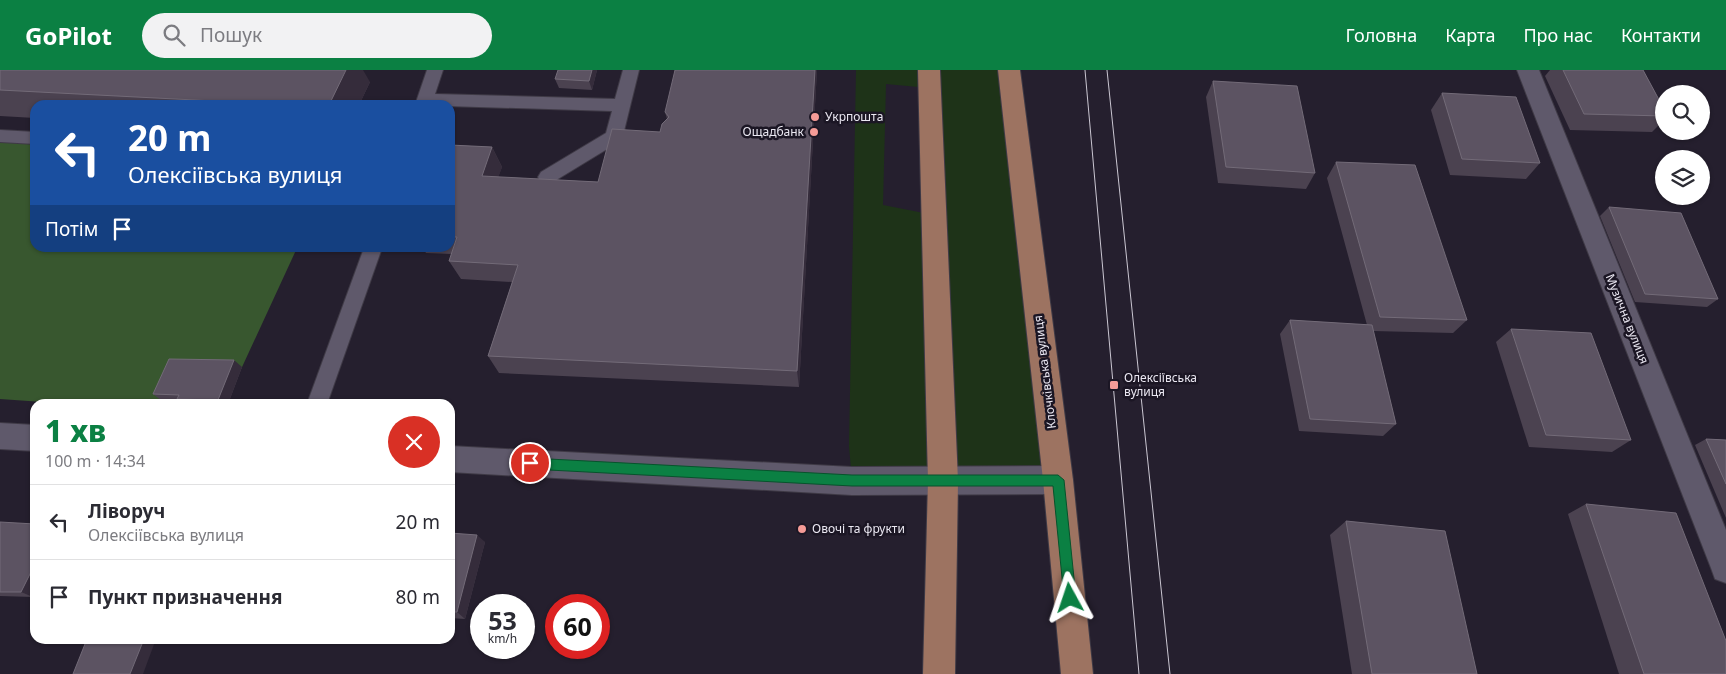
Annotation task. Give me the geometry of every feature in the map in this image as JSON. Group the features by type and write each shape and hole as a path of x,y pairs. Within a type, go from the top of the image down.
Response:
{"main road":[{"path":"928,70 943,481 939,674"},
{"name":"Клочківська вулиця","path":"1009,70 1058,480 1077,674"}],"street":[{"name":"Музична вулиця","path":"1528,70 1726,568"},
{"path":"0,436 30,438"},
{"path":"455,459 852,481 1058,480"}],"lane":[{"path":"425,100 435,70"},
{"path":"614,137 631,70"},
{"path":"455,103 622,105"},
{"path":"0,136 30,138"},
{"path":"547,177 614,137 643,137"},
{"path":"319,399 372,252"}],"green space":[{"path":"856,70 1009,70 1058,480 852,481 849,446","holes":["886,84 929,88 934,215 883,205"]},
{"path":"0,140 30,142 30,252 295,252 227,399 30,399 30,401 0,399"}],"building":[{"path":"0,70 346,70 331,100 195,100 0,90"},
{"path":"558,70 592,70 589,81 555,79"},
{"path":"675,70 815,70 797,371 488,356 518,265 449,261 452,252 455,252 457,237 455,237 455,145 492,147 482,176 598,182 612,129 660,132 662,124 669,117 665,112"},
{"path":"1563,70 1643,70 1655,92 1655,116 1584,114"},
{"path":"1213,81 1297,86 1315,173 1226,167"},
{"path":"1442,93 1516,97 1540,163 1462,159"},
{"path":"1336,162 1415,165 1467,320 1380,317"},
{"path":"1609,207 1681,213 1718,299 1645,294"},
{"path":"1290,320 1372,325 1396,424 1310,419"},
{"path":"1511,329 1591,333 1631,440 1546,435"},
{"path":"169,359 234,360 218,399 177,399 179,395 153,394"},
{"path":"1706,439 1726,440 1726,484"},
{"path":"1586,504 1676,513 1726,641 1726,674 1644,674"},
{"path":"1346,521 1445,531 1477,674 1372,674"},
{"path":"0,522 30,524 30,574 21,592 0,592"},
{"path":"455,533 477,535 457,612 455,612"},
{"path":"85,644 142,644 130,674 73,674"}],"tram line":[{"path":"1085,70 1139,674"},
{"path":"1107,70 1170,674"}],"place":[{"name":"Укрпошта","path":"815,117"},
{"name":"Ощадбанк","path":"814,132"},
{"name":"Олексіївська вулиця","path":"1114,385"},
{"name":"Овочі та фрукти","path":"802,529"}],"route":[{"path":"530,463 852,481 1058,480 1070,598"}]}
